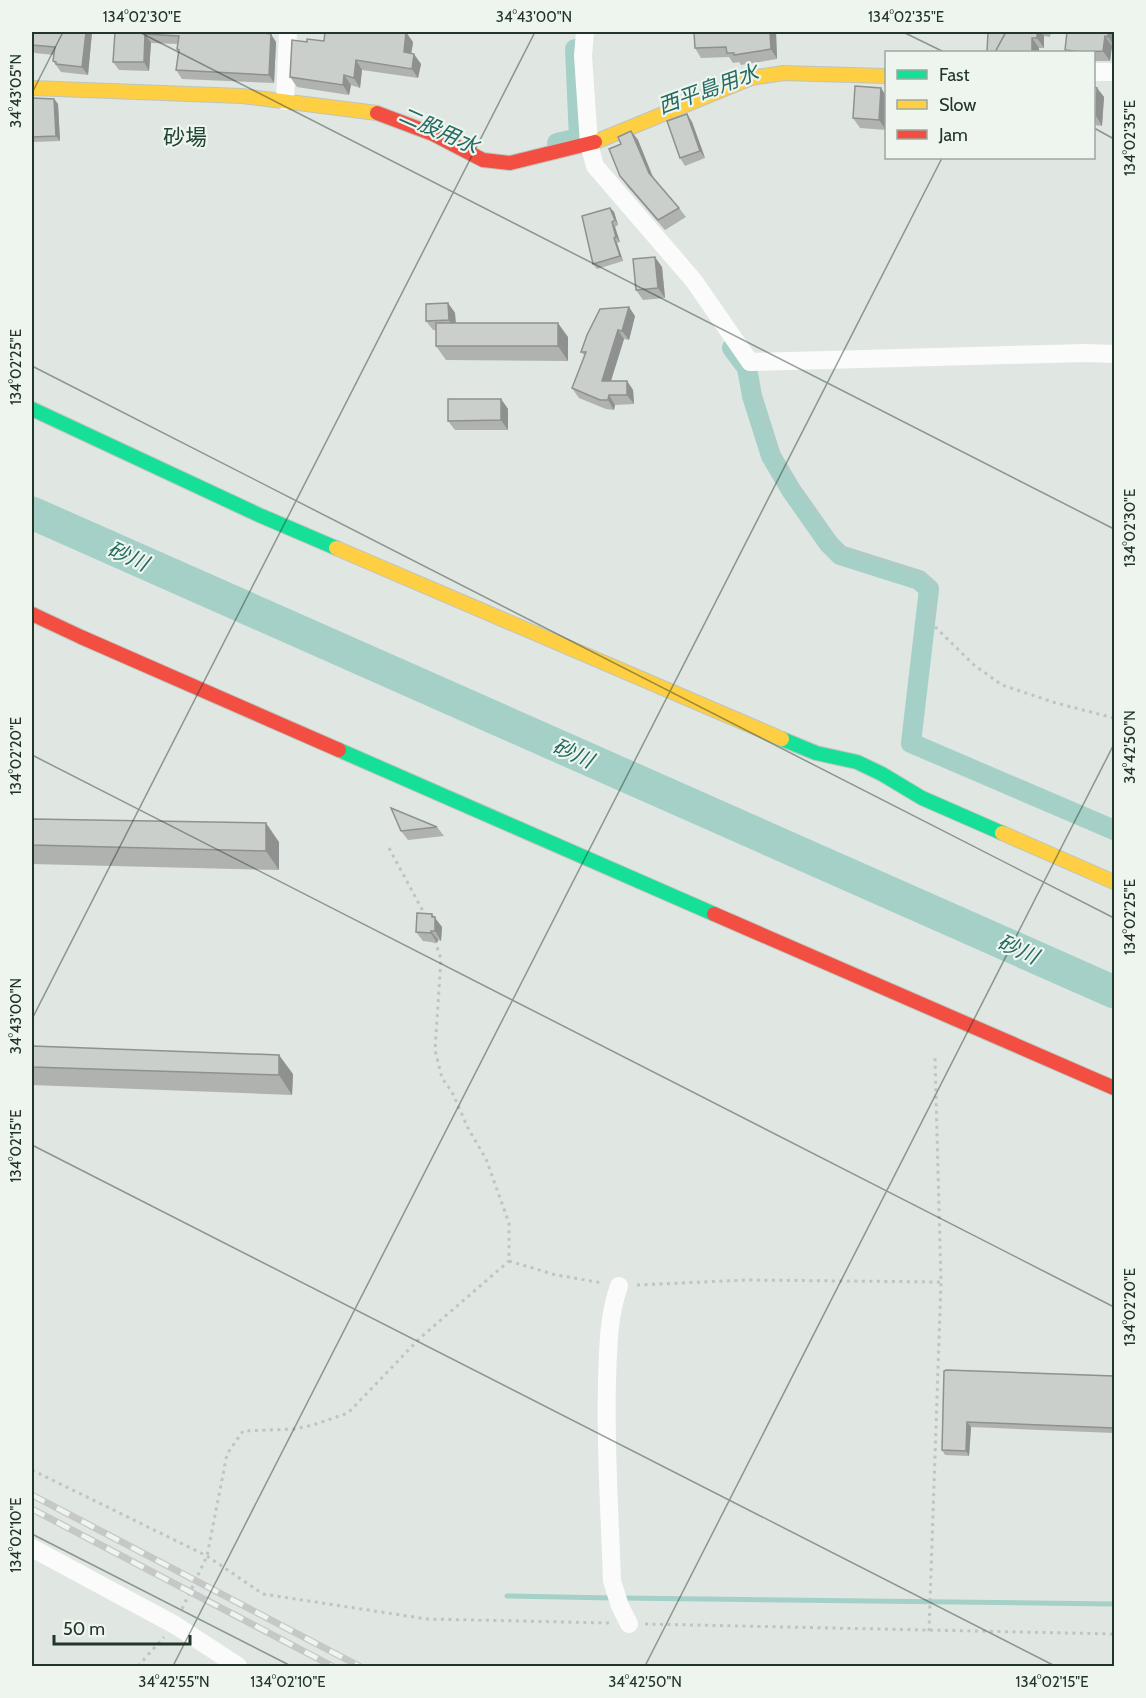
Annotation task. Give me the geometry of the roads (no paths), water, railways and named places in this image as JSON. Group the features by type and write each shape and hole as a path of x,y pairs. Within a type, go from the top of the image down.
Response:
{"street":[{"path":"285,101 288,32"},
{"path":"585,32 583,56 589,144 595,166 694,281 750,362 1114,354"},
{"path":"1095,72 1114,72"},
{"path":"32,88 242,96 382,114 433,134 483,160 510,163 589,144 751,78 783,73 885,76"},
{"path":"32,409 259,515 816,753 857,762 922,798 1114,882"},
{"path":"32,614 1114,1088"},
{"path":"619,1286 608,1340 607,1431 612,1581 629,1624"},
{"path":"32,1548 175,1625 238,1666"}],"waterway":[{"name":"二股用水","path":"557,143 579,138 575,49"},
{"path":"732,348 747,368 752,396 771,456 791,490 829,544 840,555 919,580 929,589 911,743 1114,830"},
{"name":"砂川","path":"32,513 1114,992"},
{"path":"507,1596 613,1598"},
{"path":"622,1598 1114,1604"}],"railway":[{"path":"32,1495 359,1666"},
{"path":"32,1509 332,1666"}],"district":[{"name":"砂場","path":"185,137"}],"water label":[{"name":"西平島用水","path":"708,89"}]}
